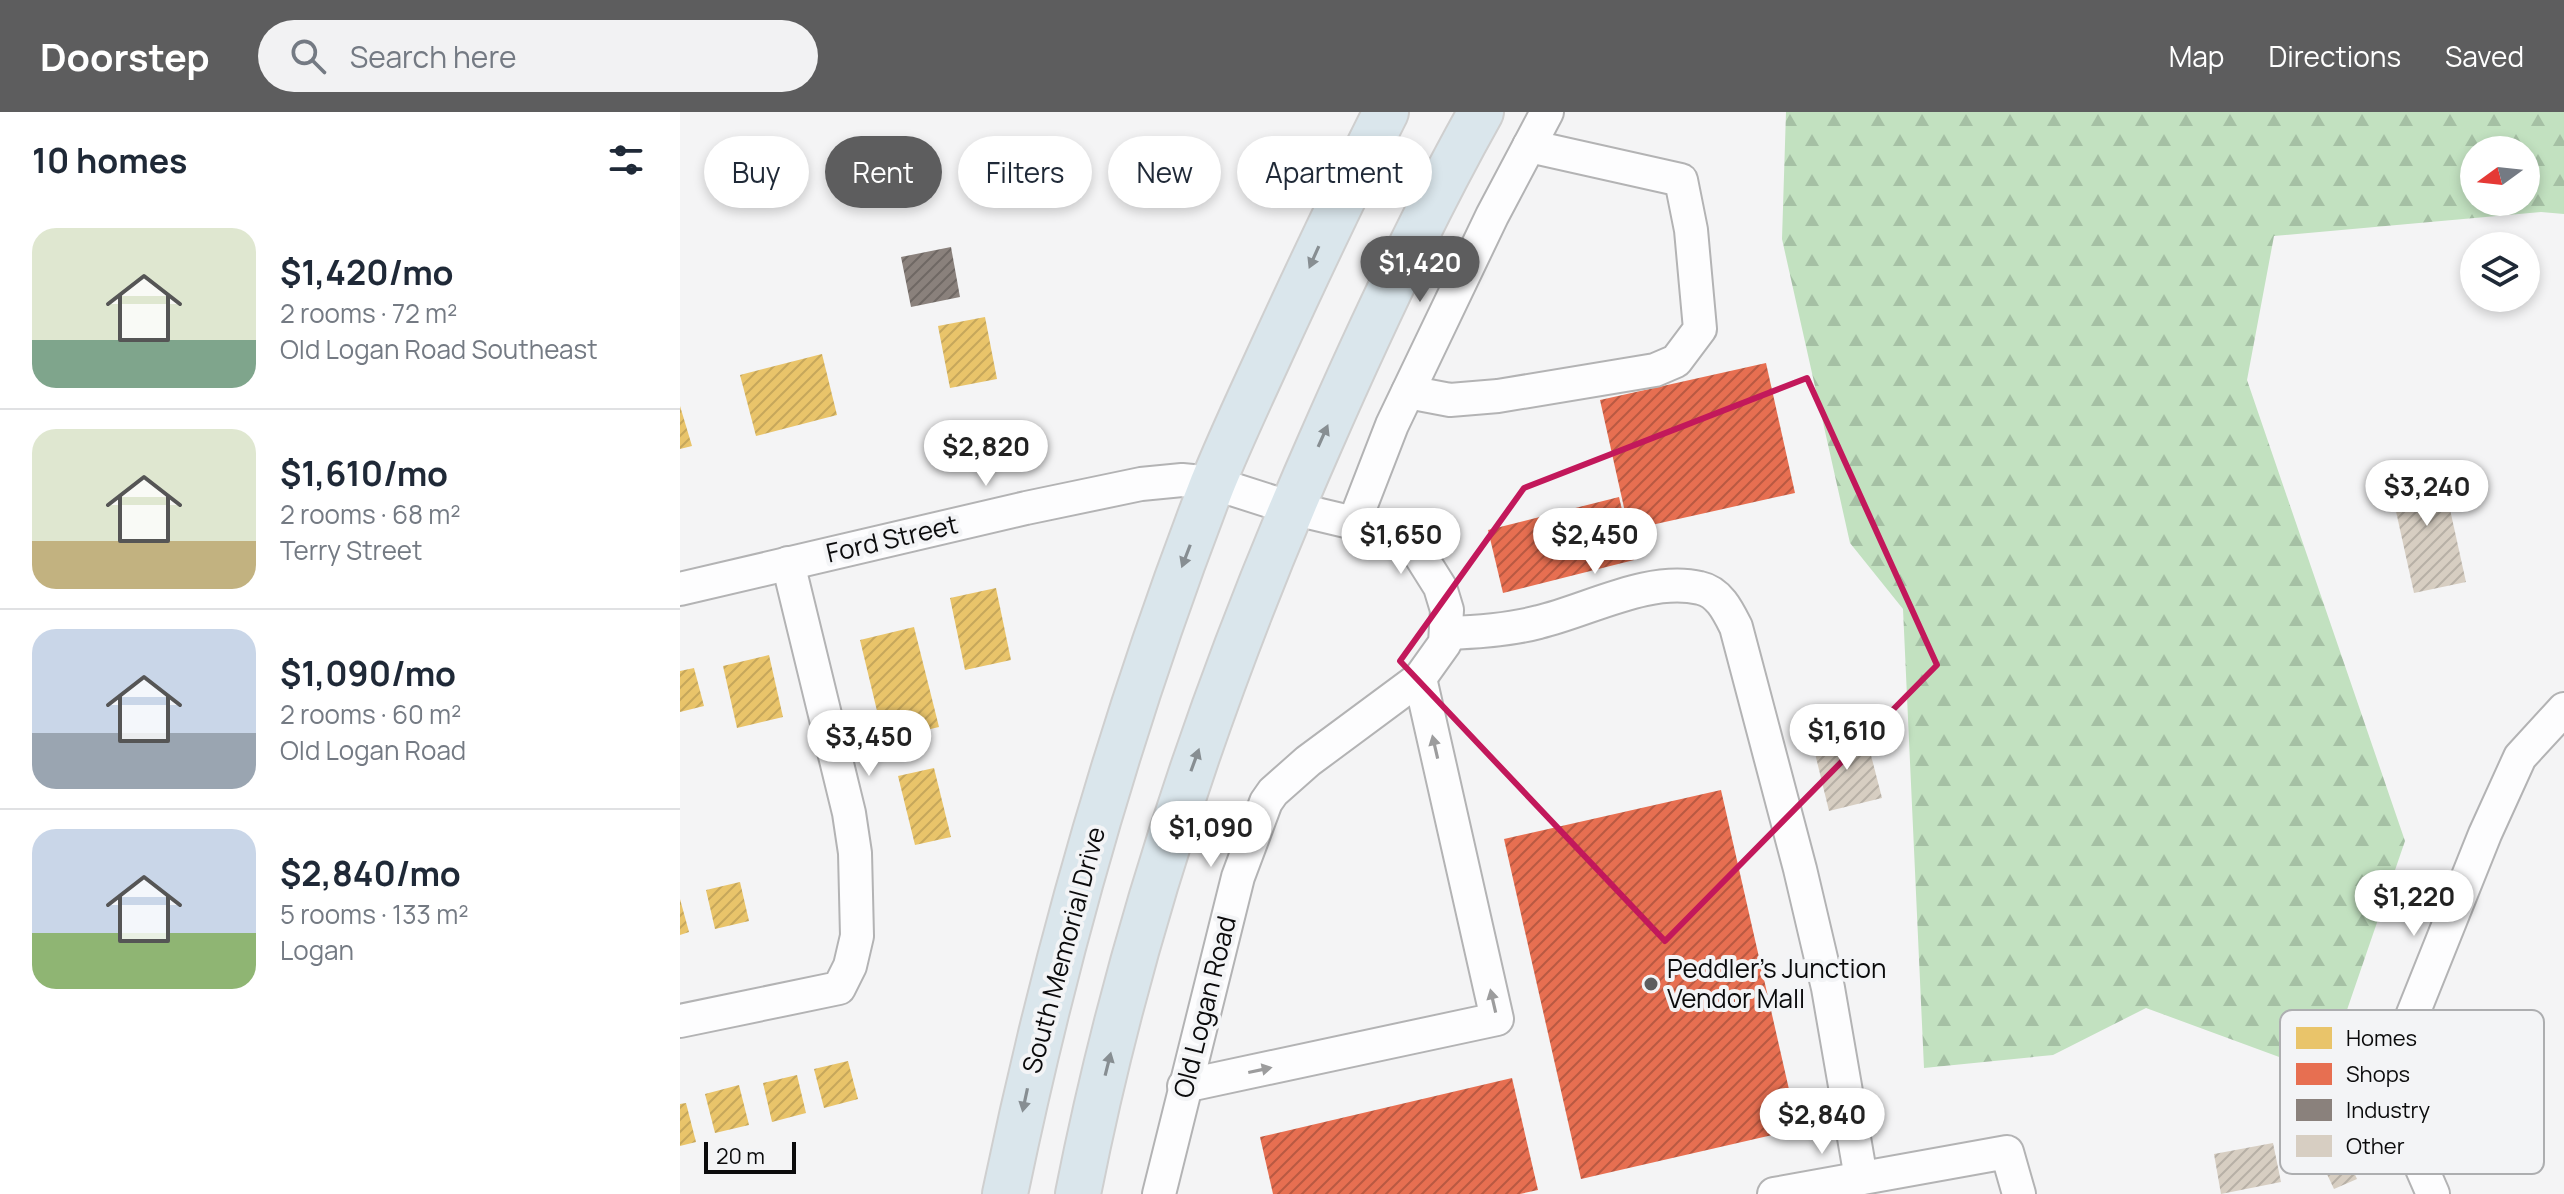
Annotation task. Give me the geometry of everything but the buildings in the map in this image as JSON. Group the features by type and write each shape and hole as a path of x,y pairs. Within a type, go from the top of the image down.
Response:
{"highway":[{"name":"South Memorial Drive","path":"1005,1194 1027,1090 1075,901 1111,778 1169,602 1213,483 1332,219 1386,112"},
{"path":"1078,1194 1088,1143 1154,887 1240,633 1291,508 1379,311 1481,112"}],"street":[{"path":"1547,112 1492,216 1392,425 1354,523 1396,539 1418,552 1440,587 1447,610 1448,633 1494,631 1539,623 1664,584 1703,588 1722,601 1736,627 1800,869 1828,988 1861,1178"},
{"path":"1408,392 1450,400 1498,396 1655,370 1676,361 1700,329 1691,230 1681,180 1529,146"},
{"name":"Ford Street","path":"680,589 1141,484 1182,480 1213,483 1291,508 1354,523"},
{"path":"680,1021 839,988 850,966 857,936 855,853 849,813 788,563"},
{"name":"Old Logan Road","path":"1159,1194 1238,877 1266,802 1308,761 1420,678 1445,643 1448,633"},
{"path":"1184,1086 1497,1019 1420,678"},
{"path":"2414,1010 2485,834 2520,757 2564,709"},
{"path":"1786,1193 2007,1152 2019,1194"},
{"path":"2424,1174 2433,1194"}],"highlighted area":[{"path":"1807,378 1937,665 1665,941 1400,661 1524,488"}],"green space":[{"path":"1786,112 2564,112 2564,214 2540,212 2540,136 2460,136 2460,216 2496,216 2274,236 2247,380 2405,841 2347,1010 2280,1010 2280,1057 2146,1008 2053,1055 1924,1068 1903,609 1850,543 1782,239"}],"place":[{"name":"Peddler's Junction Vendor Mall","path":"1651,984"}]}
